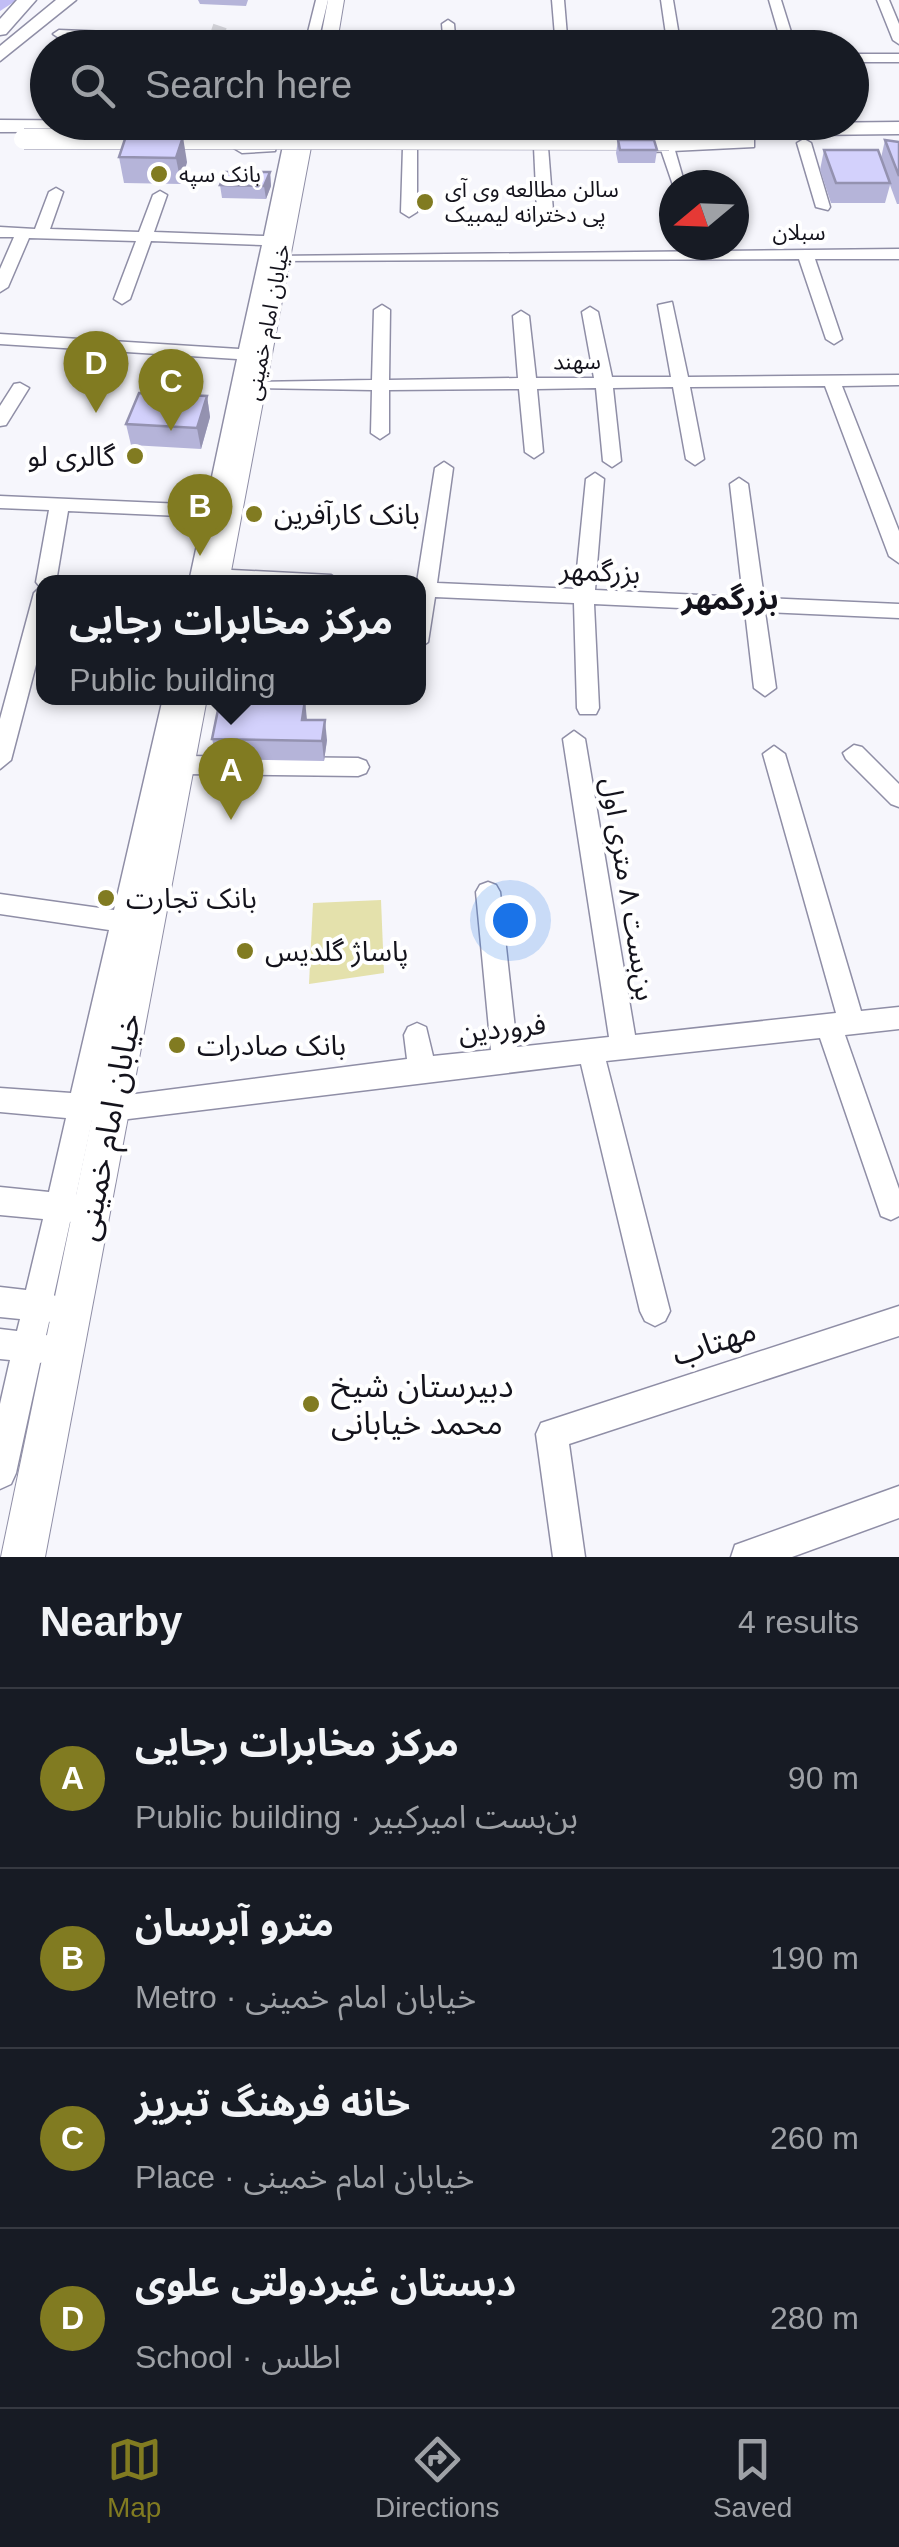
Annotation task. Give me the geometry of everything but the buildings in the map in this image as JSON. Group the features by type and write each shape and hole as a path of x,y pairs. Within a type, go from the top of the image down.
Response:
{"highway":[{"path":"15,13 46,0"},
{"path":"30,30 67,0"},
{"path":"0,55 30,30"},
{"path":"0,128 30,127"},
{"path":"869,129 899,128"},
{"path":"0,144 30,129"},
{"path":"198,148 218,140"},
{"path":"0,144 268,148 269,140"},
{"path":"369,140 410,147 429,140"},
{"path":"506,140 541,147 614,140"},
{"path":"869,140 899,144"}],"main road":[{"path":"324,30 336,0"},
{"name":"خیابان امام خمینی","path":"212,575 222,512 255,386 255,354 302,140"},
{"name":"خیابان امام خمینی","path":"23,1557 31,1347 55,1308 136,923 180,766 192,705"}],"street":[{"path":"319,30 322,0"},
{"path":"558,0 560,30"},
{"path":"667,0 672,30"},
{"path":"776,0 785,30"},
{"path":"883,0 899,40"},
{"path":"448,24 448,30"},
{"path":"869,58 899,58"},
{"path":"676,140 677,170"},
{"path":"812,140 822,207"},
{"path":"409,212 410,147"},
{"path":"541,147 545,211"},
{"path":"0,288 56,192"},
{"path":"122,299 160,195"},
{"name":"سبلان","path":"0,232 145,236 278,246 899,254"},
{"path":"805,254 834,340"},
{"path":"666,306 695,460"},
{"path":"380,433 382,310"},
{"path":"590,312 604,383 612,461"},
{"path":"520,316 534,452"},
{"path":"0,338 255,354 222,512 60,504 2,507"},
{"name":"سهند","path":"255,386 899,380"},
{"path":"832,381 899,556"},
{"path":"0,421 20,388"},
{"path":"425,575 444,468"},
{"path":"588,708 584,598 595,479"},
{"path":"740,484 765,688"},
{"path":"47,575 60,504"},
{"name":"بزرگمهر","path":"426,590 899,611"},
{"path":"0,760 36,623"},
{"path":"0,904 136,923 172,705"},
{"name":"بن‌بست ۸ متری اول","path":"574,739 624,1048"},
{"path":"854,753 895,786"},
{"path":"774,754 840,1024 891,1206"},
{"path":"180,766 358,767"},
{"path":"488,892 504,1061"},
{"name":"فروردین","path":"0,1100 97,1108 899,1018"},
{"path":"418,1035 422,1069"},
{"path":"591,1052 655,1311"},
{"path":"0,1201 75,1209"},
{"path":"0,1302 55,1308"},
{"name":"مهتاب","path":"569,1557 552,1434 899,1320"},
{"path":"0,1472 31,1347"},
{"path":"747,1557 899,1502"}],"shaded area":[{"path":"381,900 384,973 309,984 313,903"}],"waterway":[{"path":"0,4 6,0"}],"tunnel":[{"path":"219,30 220,26"}],"place":[{"name":"بانک سپه","path":"159,174"},
{"name":"سالن مطالعه وی آی پی دخترانه لیمبیک","path":"425,202"},
{"name":"دبستان غیردولتی علوی","path":"96,413"},
{"name":"خانه فرهنگ تبریز","path":"171,431"},
{"name":"گالری لو","path":"135,456"},
{"name":"بانک کارآفرین","path":"254,514"},
{"name":"مترو آبرسان","path":"200,556"},
{"name":"مرکز مخابرات رجایی","path":"231,820"},
{"name":"بانک تجارت","path":"106,898"},
{"name":"پاساژ گلدیس","path":"245,951"},
{"name":"بانک صادرات","path":"177,1045"},
{"name":"دبیرستان شیخ محمد خیابانی","path":"311,1404"}],"district":[{"name":"بزرگمهر","path":"730,599"}]}
